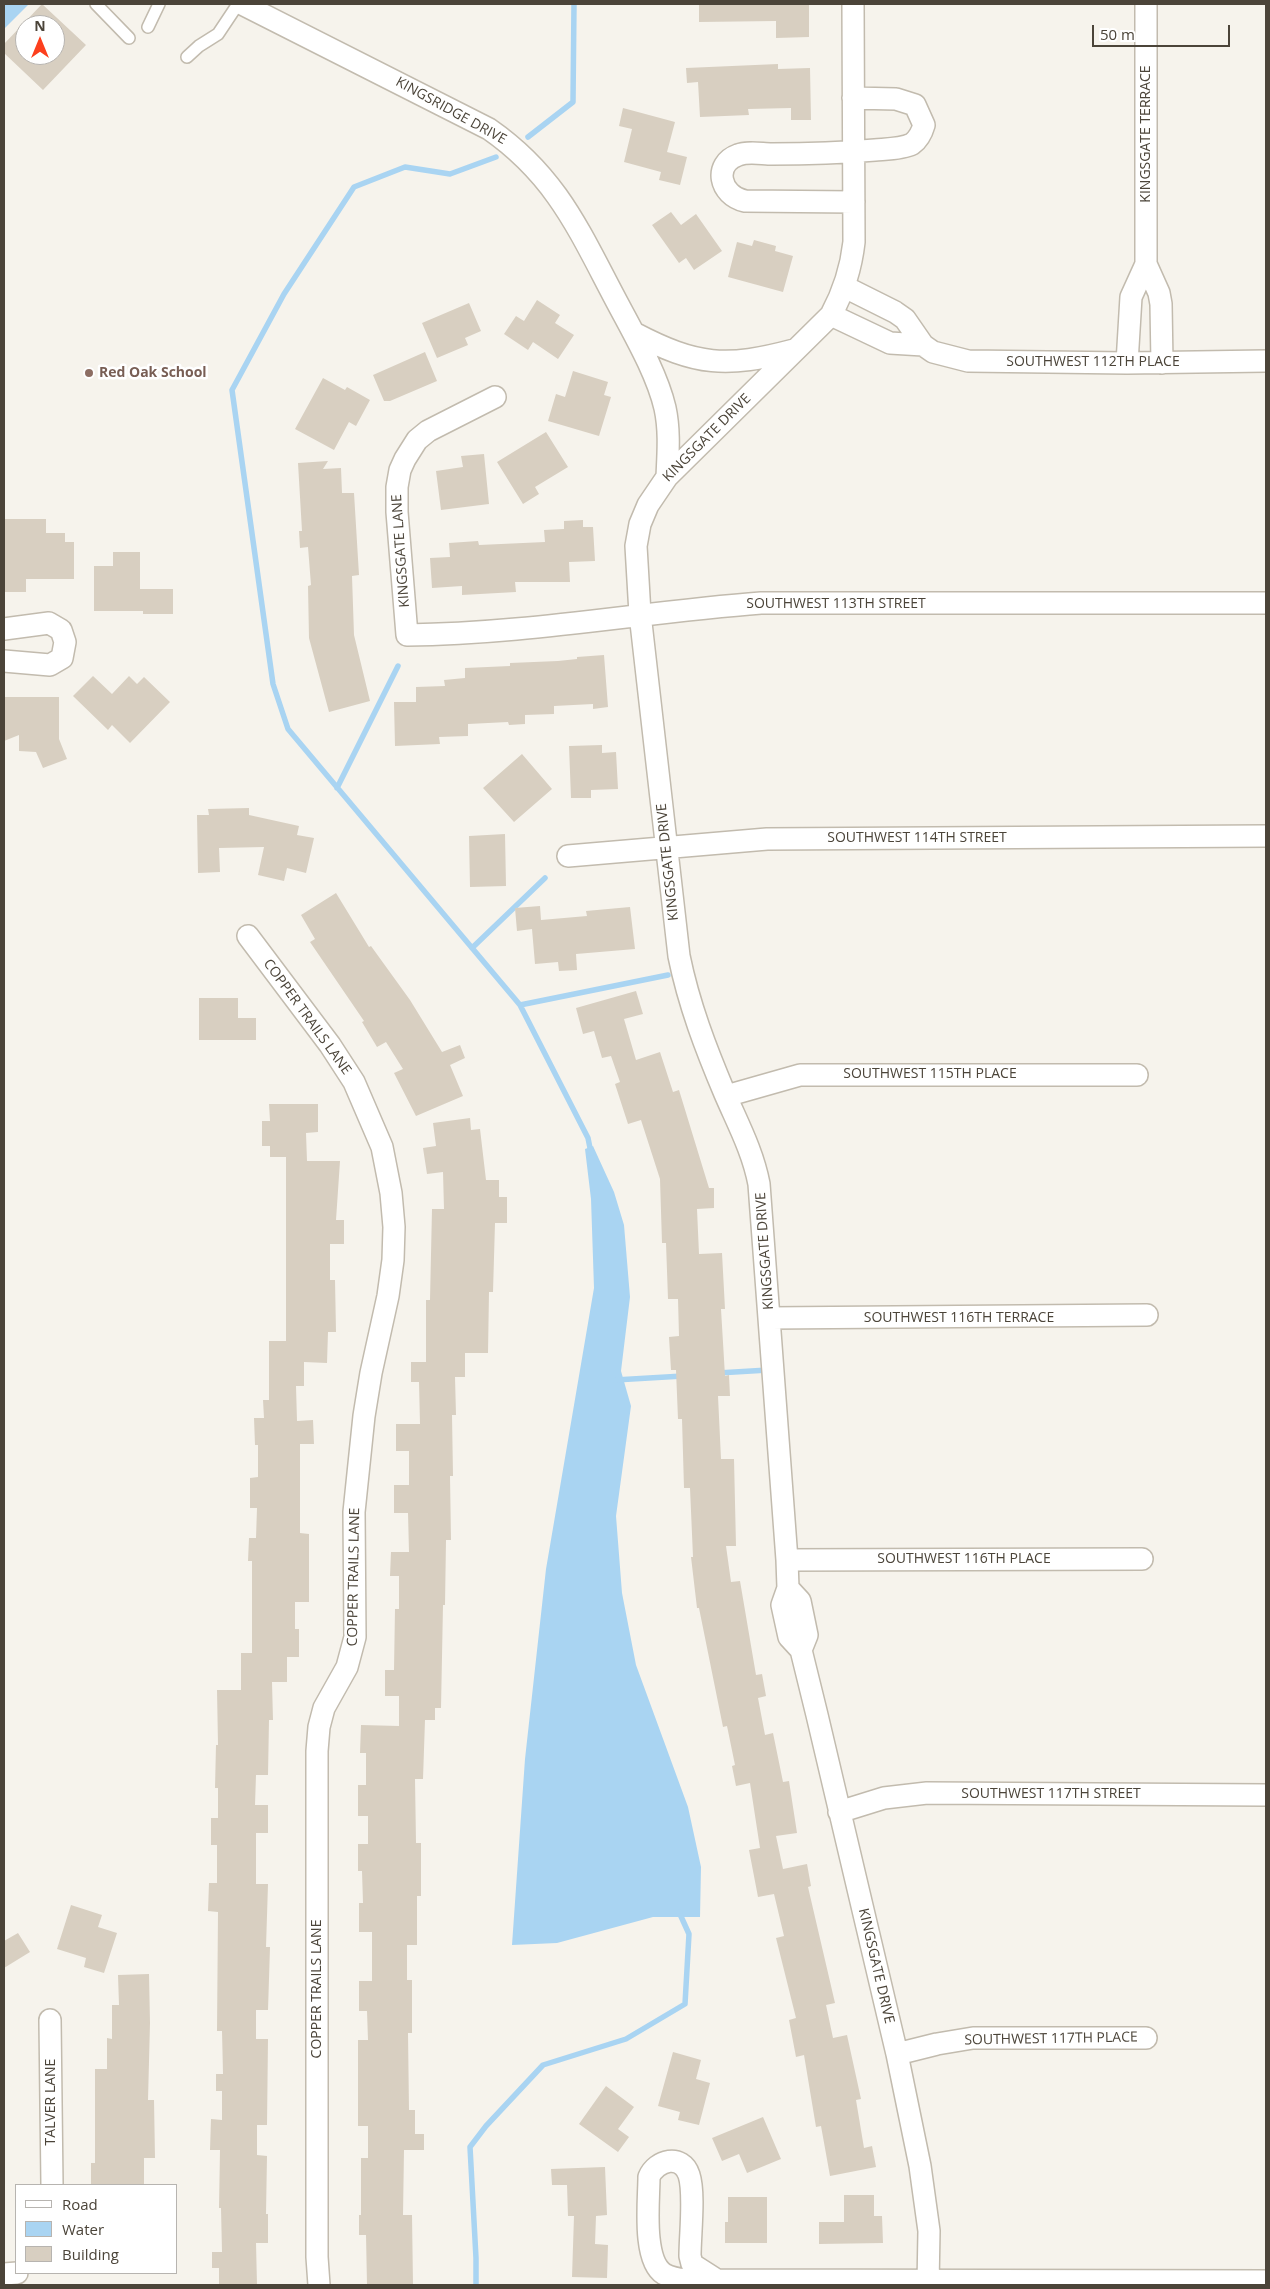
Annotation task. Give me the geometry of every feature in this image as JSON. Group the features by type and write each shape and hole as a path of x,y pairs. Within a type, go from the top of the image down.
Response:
{"street":[{"name":"KINGSRIDGE DRIVE","path":"242,4 489,129 514,147 557,193 572,216 634,333 657,384 665,410 669,443 667,477"},
{"name":"KINGSGATE DRIVE","path":"853,4 854,242 852,262 845,286 831,315 667,477 648,505 640,524 636,546 640,614 675,928 687,993 698,1029 750,1149 760,1184 788,1588 800,1601 806,1635 800,1650 897,2054 926,2201 928,2282"},
{"name":"KINGSGATE TERRACE","path":"1146,4 1146,264 1162,304 1162,362"},
{"path":"853,98 896,99 915,106 924,125 920,135 913,143 904,146 854,152 828,154 740,154 727,163 722,179 727,192 734,198 744,201 854,202"},
{"name":"KINGSGATE TERRACE","path":"1127,363 1131,297 1146,264"},
{"path":"845,286 905,319 923,346"},
{"name":"SOUTHWEST 112TH PLACE","path":"831,315 890,343 923,346 934,352 968,361 1127,363 1266,361"},
{"path":"634,333 696,359 721,362 756,360 795,350"},
{"name":"KINGSGATE LANE","path":"407,635 397,512 397,487 400,470 405,458 417,440 428,430 495,397"},
{"name":"SOUTHWEST 113TH STREET","path":"407,635 455,635 640,614 761,604 1266,603"},
{"path":"4,629 49,623 61,630 65,642 62,658 50,665 4,661"},
{"name":"SOUTHWEST 114TH STREET","path":"568,856 803,838 1266,836"},
{"name":"COPPER TRAILS LANE","path":"248,936 330,1045 354,1082 382,1147 388,1170 394,1227 388,1296 371,1373 354,1512 354,1637 347,1666 324,1708 319,1727 317,1751 317,2258 319,2285"},
{"name":"SOUTHWEST 115TH PLACE","path":"726,1096 800,1075 1137,1075"},
{"name":"SOUTHWEST 116TH TERRACE","path":"770,1318 1147,1315"},
{"name":"SOUTHWEST 116TH PLACE","path":"787,1560 1142,1559"},
{"name":"SOUTHWEST 117TH STREET","path":"839,1812 884,1798 927,1793 1266,1795"},
{"name":"TALVER LANE","path":"50,2020 52,2184"},
{"name":"SOUTHWEST 117TH PLACE","path":"897,2054 937,2044 973,2038 1146,2038"},
{"path":"717,2280 692,2264 690,2256 691,2186 689,2174 676,2161 658,2164 652,2169 649,2177 650,2240 656,2267 665,2274 675,2277 717,2280 928,2282 1266,2281"}],"lane":[{"path":"96,4 130,38"},
{"path":"148,27 159,4"},
{"path":"187,57 199,46 218,34 238,4"}],"water":[{"path":"4,4 29,4 18,15 15,15 15,18 4,29"},
{"path":"593,1146 614,1192 624,1225 630,1297 621,1371 631,1406 616,1516 622,1593 636,1665 688,1807 701,1867 700,1917 653,1917 557,1943 512,1945 525,1759 546,1569 594,1288 591,1199 585,1149"}],"building":[{"path":"42,4 54,15 32,15"},
{"path":"699,4 809,4 809,37 776,38 776,21 699,22"},
{"path":"65,25 86,45 43,90 17,65 65,65"},
{"path":"15,32 15,63 4,53 4,44"},
{"path":"778,64 778,69 810,68 811,120 791,120 791,108 748,109 749,115 700,117 698,82 687,83 686,68"},
{"path":"623,108 675,122 667,152 687,157 680,185 659,180 661,172 624,162 632,129 619,126"},
{"path":"671,212 681,225 696,214 722,251 694,270 686,258 679,263 652,225"},
{"path":"754,240 776,246 775,251 793,256 783,292 728,277 737,242 752,246"},
{"path":"537,300 560,315 555,323 574,335 558,359 533,342 528,350 504,334 516,316 524,321"},
{"path":"469,303 481,331 465,338 468,345 437,358 422,323"},
{"path":"425,352 437,381 390,401 384,401 373,375"},
{"path":"573,371 608,382 604,395 611,397 599,436 548,421 556,394 565,397"},
{"path":"323,378 345,390 347,387 370,400 356,426 349,422 334,450 295,429"},
{"path":"546,432 568,467 535,487 539,494 523,504 497,462"},
{"path":"484,454 489,504 441,510 436,471 463,467 461,456"},
{"path":"328,461 323,469 341,468 342,493 354,493 359,575 352,576 354,635 370,701 329,712 309,638 308,586 311,585 308,547 300,548 299,531 302,531 298,463"},
{"path":"4,519 46,519 46,533 65,533 65,542 74,542 74,579 26,579 26,592 4,592"},
{"path":"583,520 583,527 593,527 595,561 569,562 570,582 515,582 516,592 462,595 462,586 432,588 430,558 450,557 449,543 478,541 479,545 545,542 544,530 564,529 564,521"},
{"path":"113,552 140,552 140,589 173,589 173,614 143,614 143,611 94,611 94,566 113,566"},
{"path":"604,655 608,707 593,709 593,704 554,706 554,714 525,715 525,724 509,725 508,722 468,724 468,736 439,737 440,744 395,746 394,702 416,702 416,687 445,686 444,680 465,678 465,668 510,666 510,663 558,661 577,659 577,657"},
{"path":"93,676 112,694 129,676 137,684 144,677 170,702 130,743 112,725 108,730 73,696"},
{"path":"4,697 59,697 59,739 67,759 43,768 36,752 19,751 19,735 4,741"},
{"path":"602,745 602,753 616,752 618,789 591,790 591,798 571,798 569,746"},
{"path":"522,754 552,789 514,822 483,788"},
{"path":"249,808 249,815 299,826 297,835 314,838 306,873 287,868 284,881 258,875 264,847 219,848 220,872 198,873 197,815 209,815 208,809"},
{"path":"505,834 506,886 470,887 469,836"},
{"path":"336,893 369,947 371,946 410,1000 442,1052 460,1045 465,1058 450,1065 463,1096 416,1116 394,1073 403,1069 386,1042 377,1047 362,1022 364,1021 310,942 315,939 301,915"},
{"path":"540,906 541,920 587,916 586,911 630,907 635,949 576,954 577,970 559,971 558,962 535,964 532,929 517,931 515,908"},
{"path":"636,991 643,1014 624,1019 636,1060 660,1052 673,1092 679,1090 709,1188 714,1188 714,1208 697,1209 699,1254 722,1253 725,1309 721,1309 725,1376 729,1375 730,1396 718,1396 721,1459 734,1459 736,1546 726,1546 731,1582 740,1581 756,1675 762,1674 766,1696 758,1698 765,1735 773,1733 783,1782 789,1781 797,1833 776,1836 783,1869 807,1864 811,1886 808,1887 835,2003 826,2005 833,2038 847,2035 861,2099 856,2100 864,2148 872,2146 876,2167 830,2176 821,2126 816,2127 804,2055 796,2057 789,2020 796,2018 776,1938 784,1936 774,1894 758,1897 749,1850 760,1848 750,1783 736,1786 732,1766 735,1765 727,1726 723,1727 699,1608 697,1608 691,1557 693,1557 690,1488 684,1488 682,1419 678,1419 676,1370 671,1370 669,1337 679,1336 678,1299 668,1299 666,1243 662,1243 660,1179 641,1120 628,1124 615,1084 620,1082 611,1056 602,1058 594,1031 583,1034 576,1008"},
{"path":"199,998 238,998 238,1018 256,1018 256,1040 199,1040"},
{"path":"269,1104 318,1104 318,1132 306,1133 307,1161 340,1161 336,1220 344,1220 344,1244 330,1244 330,1280 335,1280 336,1332 328,1332 327,1363 304,1362 304,1386 296,1386 297,1421 313,1420 314,1444 300,1444 300,1533 309,1534 309,1602 295,1602 295,1629 299,1629 299,1657 287,1657 287,1682 272,1682 273,1720 269,1720 268,1775 256,1775 255,1805 268,1805 268,1833 256,1833 256,1884 268,1884 266,1947 270,1947 268,2010 256,2010 256,2039 268,2039 267,2125 257,2125 257,2155 267,2156 266,2214 268,2214 268,2243 256,2243 257,2285 219,2285 219,2268 212,2268 212,2252 222,2252 221,2208 219,2208 220,2150 210,2150 211,2119 222,2120 222,2091 216,2091 216,2074 223,2074 222,2031 217,2031 218,1912 208,1911 209,1883 217,1883 217,1845 211,1845 211,1818 218,1818 218,1788 215,1788 216,1745 218,1745 217,1690 241,1690 241,1653 252,1653 252,1561 248,1561 249,1538 256,1538 257,1508 250,1508 250,1478 258,1477 258,1445 255,1445 254,1418 264,1418 263,1400 269,1400 269,1341 286,1341 286,1157 270,1157 270,1146 262,1146 262,1121 270,1121"},
{"path":"470,1118 471,1130 480,1129 486,1180 499,1180 499,1197 507,1197 507,1223 495,1223 493,1292 489,1292 488,1353 465,1353 465,1377 455,1377 456,1415 452,1415 453,1476 450,1476 451,1540 446,1540 441,1708 435,1708 435,1720 425,1720 423,1779 415,1779 416,1843 421,1843 421,1896 417,1896 417,1945 407,1945 407,1980 412,1980 412,2033 408,2033 409,2110 415,2110 415,2134 424,2134 424,2150 404,2150 403,2215 412,2215 413,2285 367,2285 366,2235 359,2235 359,2215 361,2215 361,2158 368,2158 368,2126 358,2126 358,2040 368,2040 367,2011 359,2011 359,1981 372,1981 372,1932 359,1932 359,1903 363,1903 362,1871 358,1871 358,1844 368,1844 368,1816 358,1816 358,1785 366,1785 366,1753 360,1753 361,1725 399,1726 399,1696 385,1696 385,1670 394,1670 395,1609 399,1609 399,1576 390,1576 391,1552 409,1552 408,1513 394,1513 394,1485 409,1485 409,1451 396,1451 396,1424 420,1424 419,1382 411,1382 411,1362 426,1362 426,1300 430,1300 432,1209 444,1209 443,1172 427,1174 423,1148 436,1146 433,1123"},
{"path":"71,1905 102,1915 98,1927 117,1933 104,1973 84,1967 86,1958 57,1949"},
{"path":"18,1933 30,1952 4,1968 4,1941"},
{"path":"149,1974 148,2100 154,2100 155,2158 144,2158 144,2184 91,2184 91,2163 95,2163 95,2069 107,2069 107,2038 112,2039 112,2005 119,2005 118,1975"},
{"path":"673,2052 701,2060 696,2079 710,2083 699,2125 678,2120 680,2112 658,2106"},
{"path":"606,2086 634,2107 618,2129 629,2137 618,2152 579,2124"},
{"path":"763,2117 781,2159 747,2173 739,2154 722,2161 712,2138"},
{"path":"605,2167 607,2215 596,2216 595,2244 608,2245 607,2278 572,2277 574,2216 568,2216 567,2185 552,2185 551,2169"},
{"path":"844,2195 874,2195 874,2216 882,2216 883,2243 819,2244 819,2222 844,2222"},
{"path":"728,2197 767,2197 767,2243 725,2243 725,2222 728,2222"}],"waterway":[{"path":"528,137 573,102 574,4"},
{"path":"496,157 450,174 405,167 354,187 284,294 232,390 273,684 288,729 520,1005 588,1138 591,1153"},
{"path":"337,788 398,666"},
{"path":"472,948 545,878"},
{"path":"520,1005 668,975"},
{"path":"718,1373 768,1370"},
{"path":"615,1380 683,1376"},
{"path":"476,2285 470,2147 486,2126 543,2065 626,2039 685,2004 689,1934 679,1912"}],"place":[{"name":"Red Oak School","path":"89,373"}]}
